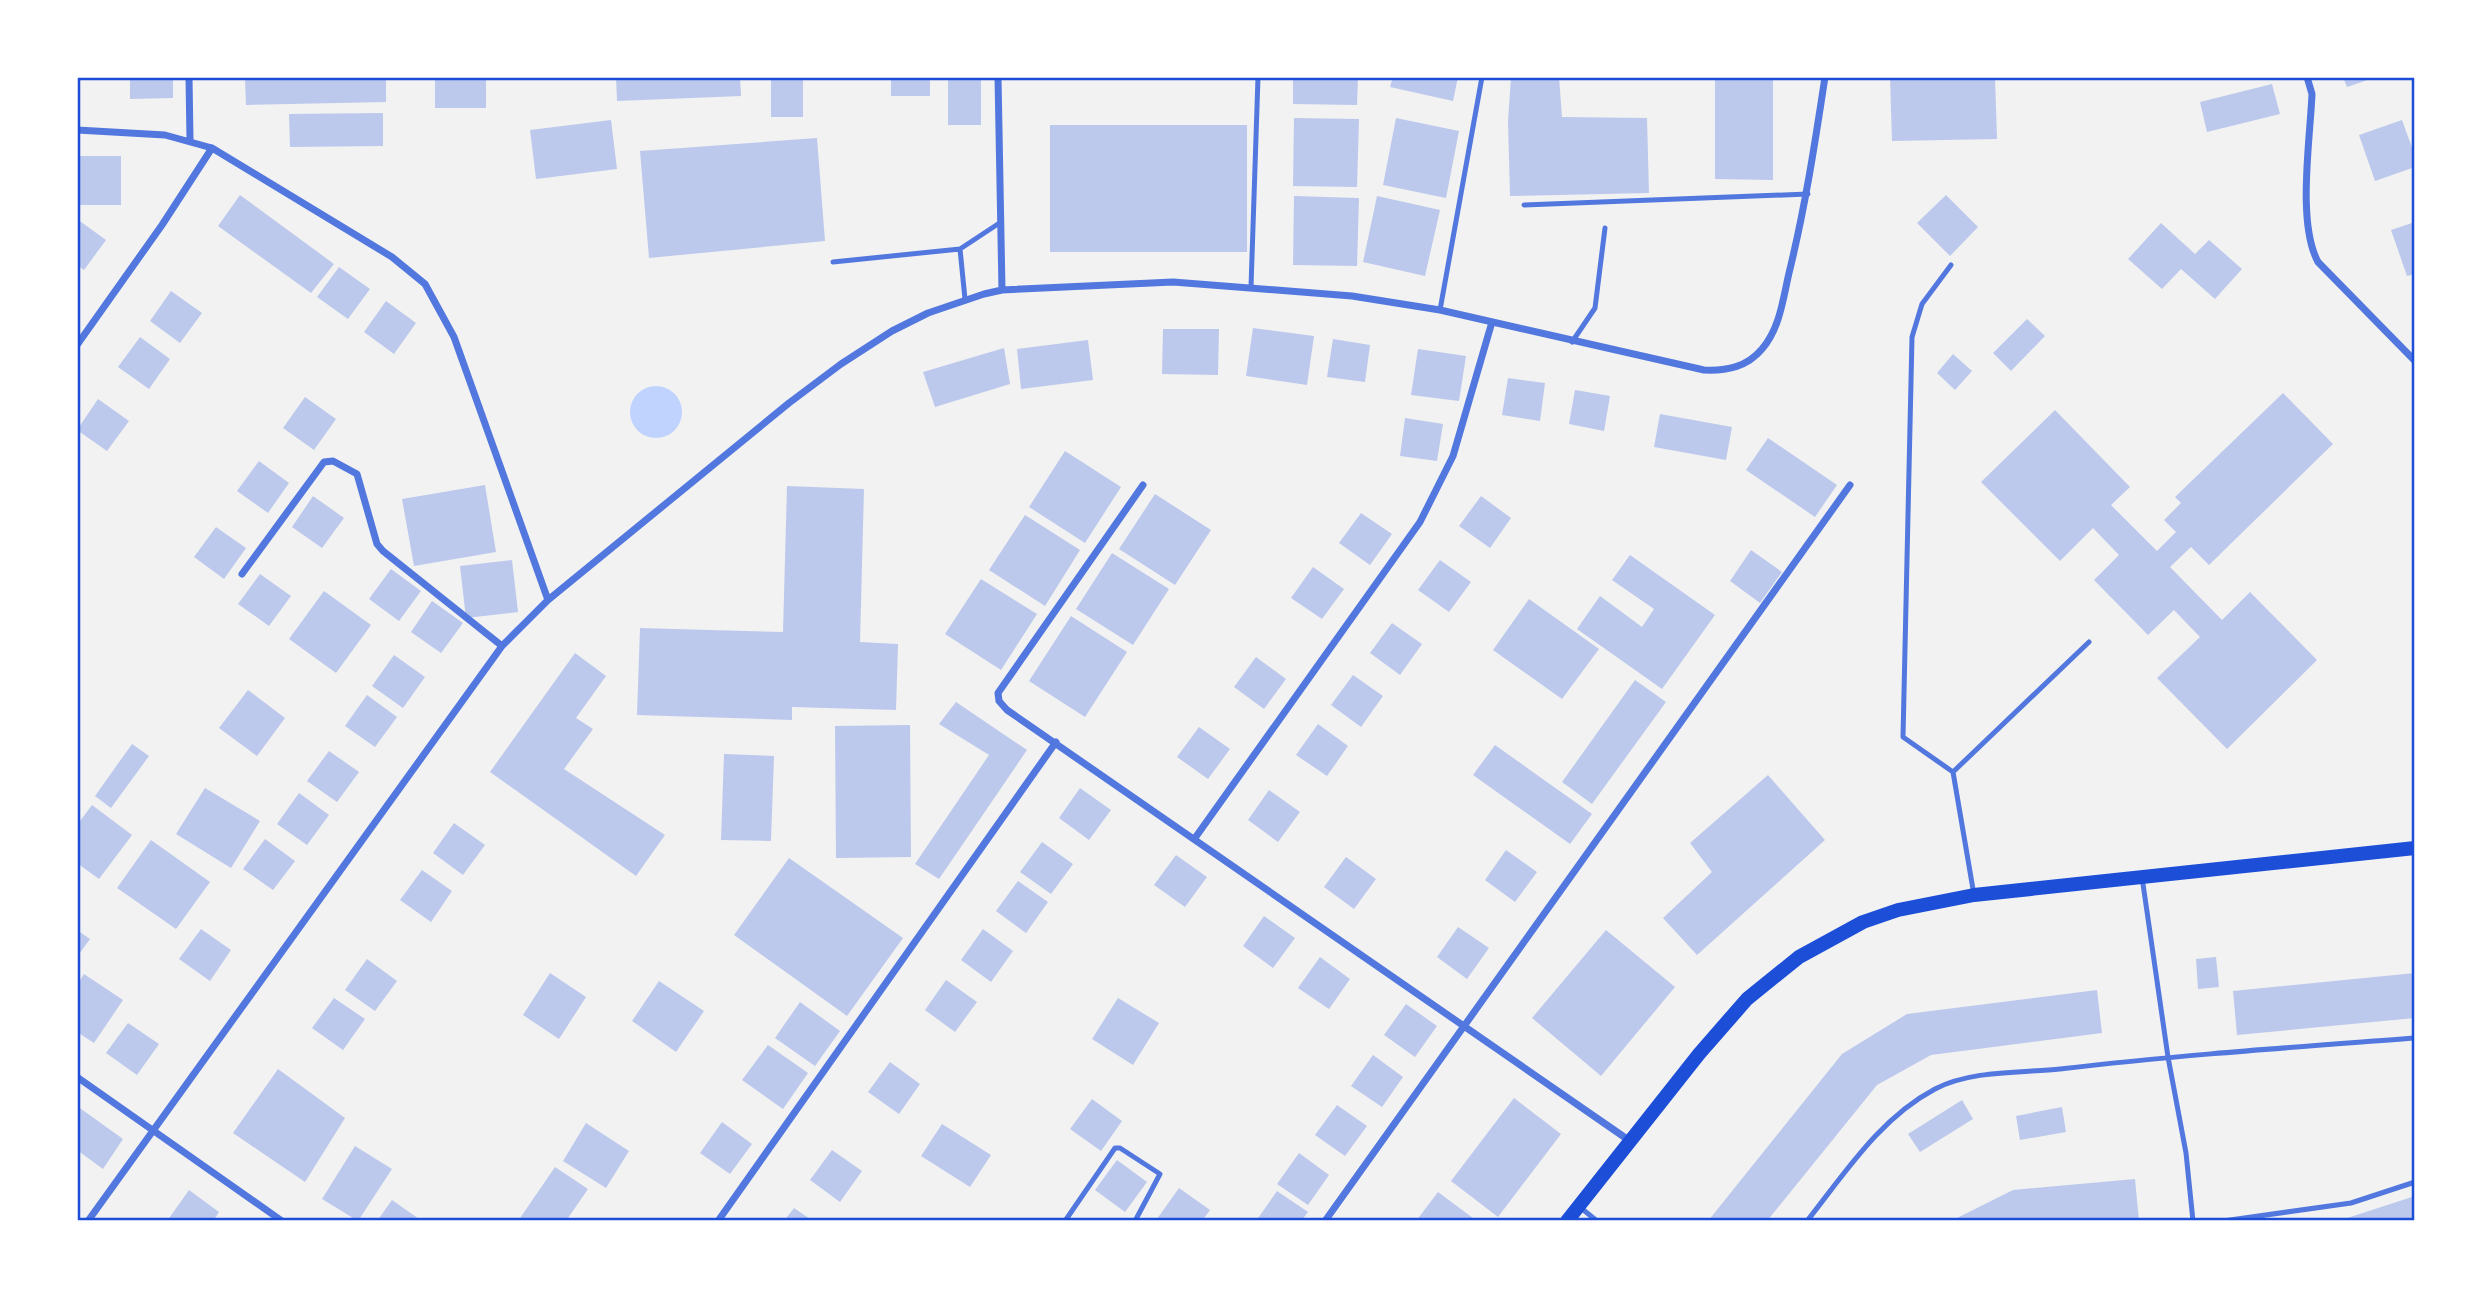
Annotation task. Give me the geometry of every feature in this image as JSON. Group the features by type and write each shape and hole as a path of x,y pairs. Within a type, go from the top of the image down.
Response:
{"main road":[{"path":"1567,1221 1747,999 1799,957 1863,922 1933,901 1974,895 2415,848"}],"street":[{"path":"189,77 190,140"},
{"path":"998,77 1002,290"},
{"path":"88,1221 502,646 548,600 789,403 841,364 892,331 965,299 1002,290 1172,282 1352,296 1440,310 1704,370 1730,369 1752,358 1769,339 1779,316 1808,194 1825,77"},
{"path":"2307,77 2312,94 2307,227 2312,251 2318,262 2415,361"},
{"path":"77,131 142,133 190,140 212,148 391,257 425,284 454,337 548,600"},
{"path":"77,345 162,225 212,148"},
{"path":"1195,838 1420,522 1453,456 1492,322"},
{"path":"242,574 324,462 332,461 357,474 377,544 383,551 502,646"},
{"path":"1143,485 998,693 999,701 1007,710 1630,1141"},
{"path":"1325,1221 1850,485"},
{"path":"718,1221 1056,742"},
{"path":"77,1077 282,1221"}],"lane":[{"path":"1251,287 1258,77"},
{"path":"1440,310 1482,77"},
{"path":"1524,205 1808,194"},
{"path":"833,262 960,248 1001,222"},
{"path":"1572,342 1595,308 1605,228"},
{"path":"960,248 965,299"},
{"path":"1951,265 1922,304 1912,337 1903,737 1953,772 1974,895"},
{"path":"1953,772 2089,642"},
{"path":"2142,877 2168,1057 2186,1153 2193,1221"},
{"path":"1807,1221 1869,1142 1897,1115 1938,1088 1957,1080 2168,1057 2415,1038"},
{"path":"1065,1221 1115,1149 1120,1148 1160,1174 1135,1221"},
{"path":"2223,1221 2351,1203 2415,1182"},
{"path":"1579,1206 1597,1221"}],"water":[{"path":"656,386 675,393 682,412 675,431 656,438 637,431 630,412 637,393"}],"building":[{"path":"130,77 173,77 173,98 130,99"},
{"path":"245,77 386,77 386,102 246,105"},
{"path":"435,77 486,77 486,108 435,108"},
{"path":"616,77 740,77 741,96 617,101"},
{"path":"771,77 803,77 803,117 771,117"},
{"path":"891,77 930,77 930,96 891,96"},
{"path":"948,77 981,77 981,125 948,125"},
{"path":"1293,77 1358,77 1357,105 1293,104"},
{"path":"1393,77 1458,77 1453,101 1390,87"},
{"path":"1511,77 1559,77 1562,117 1647,118 1649,193 1510,196 1508,121"},
{"path":"1715,77 1773,77 1773,180 1715,179"},
{"path":"1890,77 1995,77 1997,139 1892,141"},
{"path":"2343,77 2376,77 2347,87"},
{"path":"2272,84 2280,114 2207,132 2200,102"},
{"path":"383,113 383,146 290,147 289,114"},
{"path":"1294,118 1359,119 1357,187 1293,186"},
{"path":"1396,118 1459,131 1446,198 1383,185"},
{"path":"611,120 617,169 536,179 530,130"},
{"path":"2402,120 2415,156 2415,167 2375,181 2359,135"},
{"path":"1050,125 1247,125 1247,252 1050,252"},
{"path":"817,138 825,241 649,258 640,151"},
{"path":"77,156 121,156 121,205 77,205"},
{"path":"240,195 334,264 311,293 218,226"},
{"path":"1946,195 1978,227 1950,256 1917,223"},
{"path":"1294,196 1359,198 1357,266 1293,265"},
{"path":"1377,196 1440,210 1425,276 1363,262"},
{"path":"77,219 106,240 84,270 77,265"},
{"path":"2415,222 2415,274 2407,276 2391,230"},
{"path":"2161,223 2195,254 2209,240 2242,269 2215,299 2181,269 2162,289 2128,259"},
{"path":"339,267 370,289 348,319 317,297"},
{"path":"171,291 202,313 180,343 150,321"},
{"path":"386,301 416,323 394,354 364,332"},
{"path":"2027,319 2045,336 2011,371 1993,353"},
{"path":"1253,328 1314,336 1307,385 1246,376"},
{"path":"1163,329 1219,329 1218,375 1162,374"},
{"path":"140,337 170,359 149,389 118,367"},
{"path":"1333,339 1370,345 1365,382 1327,377"},
{"path":"1088,340 1093,380 1021,389 1017,349"},
{"path":"1004,348 1010,384 935,407 923,372"},
{"path":"1418,349 1466,356 1459,401 1411,395"},
{"path":"1953,354 1972,371 1955,390 1937,373"},
{"path":"1508,378 1545,383 1540,421 1502,415"},
{"path":"1575,390 1610,396 1604,431 1569,424"},
{"path":"2283,393 2333,444 2209,565 2191,547 2170,567 2222,620 2250,592 2317,660 2227,749 2157,678 2200,637 2174,610 2148,635 2094,580 2119,555 2093,528 2060,561 1981,482 2055,410 2130,487 2111,505 2157,551 2176,532 2164,520 2181,503 2175,497"},
{"path":"305,397 336,419 314,450 283,428"},
{"path":"98,399 129,421 107,451 77,430"},
{"path":"1660,414 1732,427 1726,460 1654,447"},
{"path":"1405,418 1443,424 1437,461 1400,456"},
{"path":"1768,438 1837,485 1815,517 1746,470"},
{"path":"1065,451 1121,487 1085,543 1029,507"},
{"path":"259,461 289,483 268,513 237,491"},
{"path":"485,485 496,552 414,566 402,499"},
{"path":"787,486 864,489 860,642 898,644 896,710 792,707 792,720 637,715 640,628 783,632"},
{"path":"1155,494 1211,530 1175,585 1119,549"},
{"path":"313,496 344,518 322,548 292,527"},
{"path":"1481,496 1511,518 1490,548 1459,526"},
{"path":"1361,513 1392,534 1370,565 1339,543"},
{"path":"1025,515 1080,550 1045,606 989,570"},
{"path":"216,527 246,548 224,579 194,557"},
{"path":"1751,550 1782,572 1760,603 1730,581"},
{"path":"1112,553 1169,589 1133,645 1076,609"},
{"path":"1630,555 1715,615 1662,689 1577,629 1600,596 1642,627 1654,609 1612,580"},
{"path":"512,560 518,612 466,618 460,566"},
{"path":"1440,560 1471,582 1449,612 1418,590"},
{"path":"1313,567 1344,589 1322,619 1291,598"},
{"path":"391,569 421,591 399,621 369,599"},
{"path":"260,574 291,596 269,626 238,604"},
{"path":"981,579 1037,614 1001,670 945,634"},
{"path":"324,591 371,625 336,673 289,639"},
{"path":"1529,599 1599,649 1562,699 1493,650"},
{"path":"432,601 463,623 441,653 411,632"},
{"path":"1071,616 1127,652 1085,717 1029,681"},
{"path":"1392,623 1422,644 1400,675 1370,653"},
{"path":"575,653 606,676 576,718 593,729 564,769 665,835 636,876 490,772"},
{"path":"394,655 425,677 403,708 372,686"},
{"path":"1256,657 1286,679 1264,709 1234,687"},
{"path":"1353,675 1383,696 1361,727 1331,705"},
{"path":"1635,680 1666,702 1592,804 1562,782"},
{"path":"248,690 285,718 257,756 219,728"},
{"path":"367,695 397,717 375,747 345,726"},
{"path":"956,702 1027,750 939,879 915,864 989,755 939,724"},
{"path":"1318,724 1348,746 1327,776 1296,755"},
{"path":"910,725 911,857 836,858 835,726"},
{"path":"1199,727 1230,749 1208,779 1177,757"},
{"path":"132,744 149,756 111,808 95,796"},
{"path":"1495,745 1592,814 1570,844 1473,775"},
{"path":"329,751 359,772 337,802 307,781"},
{"path":"724,754 774,756 771,841 721,840"},
{"path":"1768,775 1825,840 1697,955 1663,918 1712,872 1690,843"},
{"path":"205,788 260,821 231,868 176,834"},
{"path":"1080,788 1111,810 1089,840 1059,818"},
{"path":"1269,790 1300,812 1278,842 1248,820"},
{"path":"299,793 329,815 307,845 277,824"},
{"path":"92,805 132,835 99,879 77,863 77,825"},
{"path":"454,823 485,845 463,875 433,853"},
{"path":"265,839 295,861 273,890 243,869"},
{"path":"151,840 210,882 176,929 117,888"},
{"path":"1042,842 1073,864 1051,894 1020,872"},
{"path":"1506,850 1537,872 1515,902 1485,880"},
{"path":"1176,855 1207,877 1185,907 1154,885"},
{"path":"1346,857 1376,879 1354,909 1324,887"},
{"path":"789,858 903,938 847,1016 734,935"},
{"path":"422,870 452,891 431,922 400,900"},
{"path":"1018,881 1048,902 1026,933 996,911"},
{"path":"1264,916 1295,938 1273,968 1243,946"},
{"path":"1458,927 1489,948 1467,979 1437,957"},
{"path":"201,929 231,950 210,981 179,959"},
{"path":"983,929 1013,951 991,982 961,960"},
{"path":"77,930 90,939 77,957"},
{"path":"1606,930 1675,987 1601,1076 1532,1018"},
{"path":"1320,957 1350,979 1329,1009 1298,988"},
{"path":"2216,957 2219,987 2198,989 2196,959"},
{"path":"367,959 397,981 375,1011 345,990"},
{"path":"550,973 586,997 559,1039 523,1015"},
{"path":"2415,973 2415,1018 2237,1035 2233,991"},
{"path":"84,974 123,1000 94,1043 77,1032 77,985"},
{"path":"946,980 977,1002 955,1032 925,1010"},
{"path":"659,981 704,1011 676,1052 632,1021"},
{"path":"2097,990 2102,1033 1931,1055 1877,1085 1767,1221 1708,1221 1842,1054 1907,1014"},
{"path":"334,998 365,1019 343,1050 312,1028"},
{"path":"1118,998 1159,1023 1133,1065 1092,1039"},
{"path":"800,1002 840,1031 815,1066 775,1038"},
{"path":"1406,1004 1437,1026 1415,1057 1384,1035"},
{"path":"128,1023 159,1044 137,1075 106,1053"},
{"path":"768,1045 808,1073 783,1109 742,1080"},
{"path":"1373,1055 1403,1077 1382,1107 1351,1086"},
{"path":"890,1062 920,1084 899,1114 868,1092"},
{"path":"278,1069 345,1118 305,1182 233,1133"},
{"path":"1514,1098 1561,1134 1498,1217 1451,1181"},
{"path":"1092,1099 1122,1121 1101,1151 1070,1129"},
{"path":"1962,1100 1973,1119 1920,1152 1908,1134"},
{"path":"1337,1105 1367,1126 1345,1156 1315,1135"},
{"path":"77,1106 123,1139 103,1169 77,1150"},
{"path":"2062,1107 2066,1132 2020,1140 2016,1116"},
{"path":"722,1122 752,1144 730,1174 700,1153"},
{"path":"586,1123 629,1151 606,1188 563,1161"},
{"path":"942,1124 991,1155 970,1187 921,1156"},
{"path":"355,1146 392,1169 358,1221 322,1199"},
{"path":"832,1150 862,1171 840,1202 810,1180"},
{"path":"1299,1153 1329,1175 1308,1205 1277,1184"},
{"path":"1117,1160 1147,1182 1125,1212 1095,1190"},
{"path":"555,1167 588,1189 566,1221 518,1221"},
{"path":"2135,1179 2139,1221 1951,1221 2013,1190"},
{"path":"1179,1188 1210,1210 1202,1221 1157,1219"},
{"path":"189,1190 219,1212 213,1221 167,1221"},
{"path":"1277,1191 1308,1212 1301,1221 1256,1221"},
{"path":"1438,1192 1477,1221 1416,1221"},
{"path":"2415,1196 2415,1221 2341,1221 2341,1220"},
{"path":"392,1200 422,1221 377,1221"},
{"path":"794,1208 813,1221 784,1221"}]}
